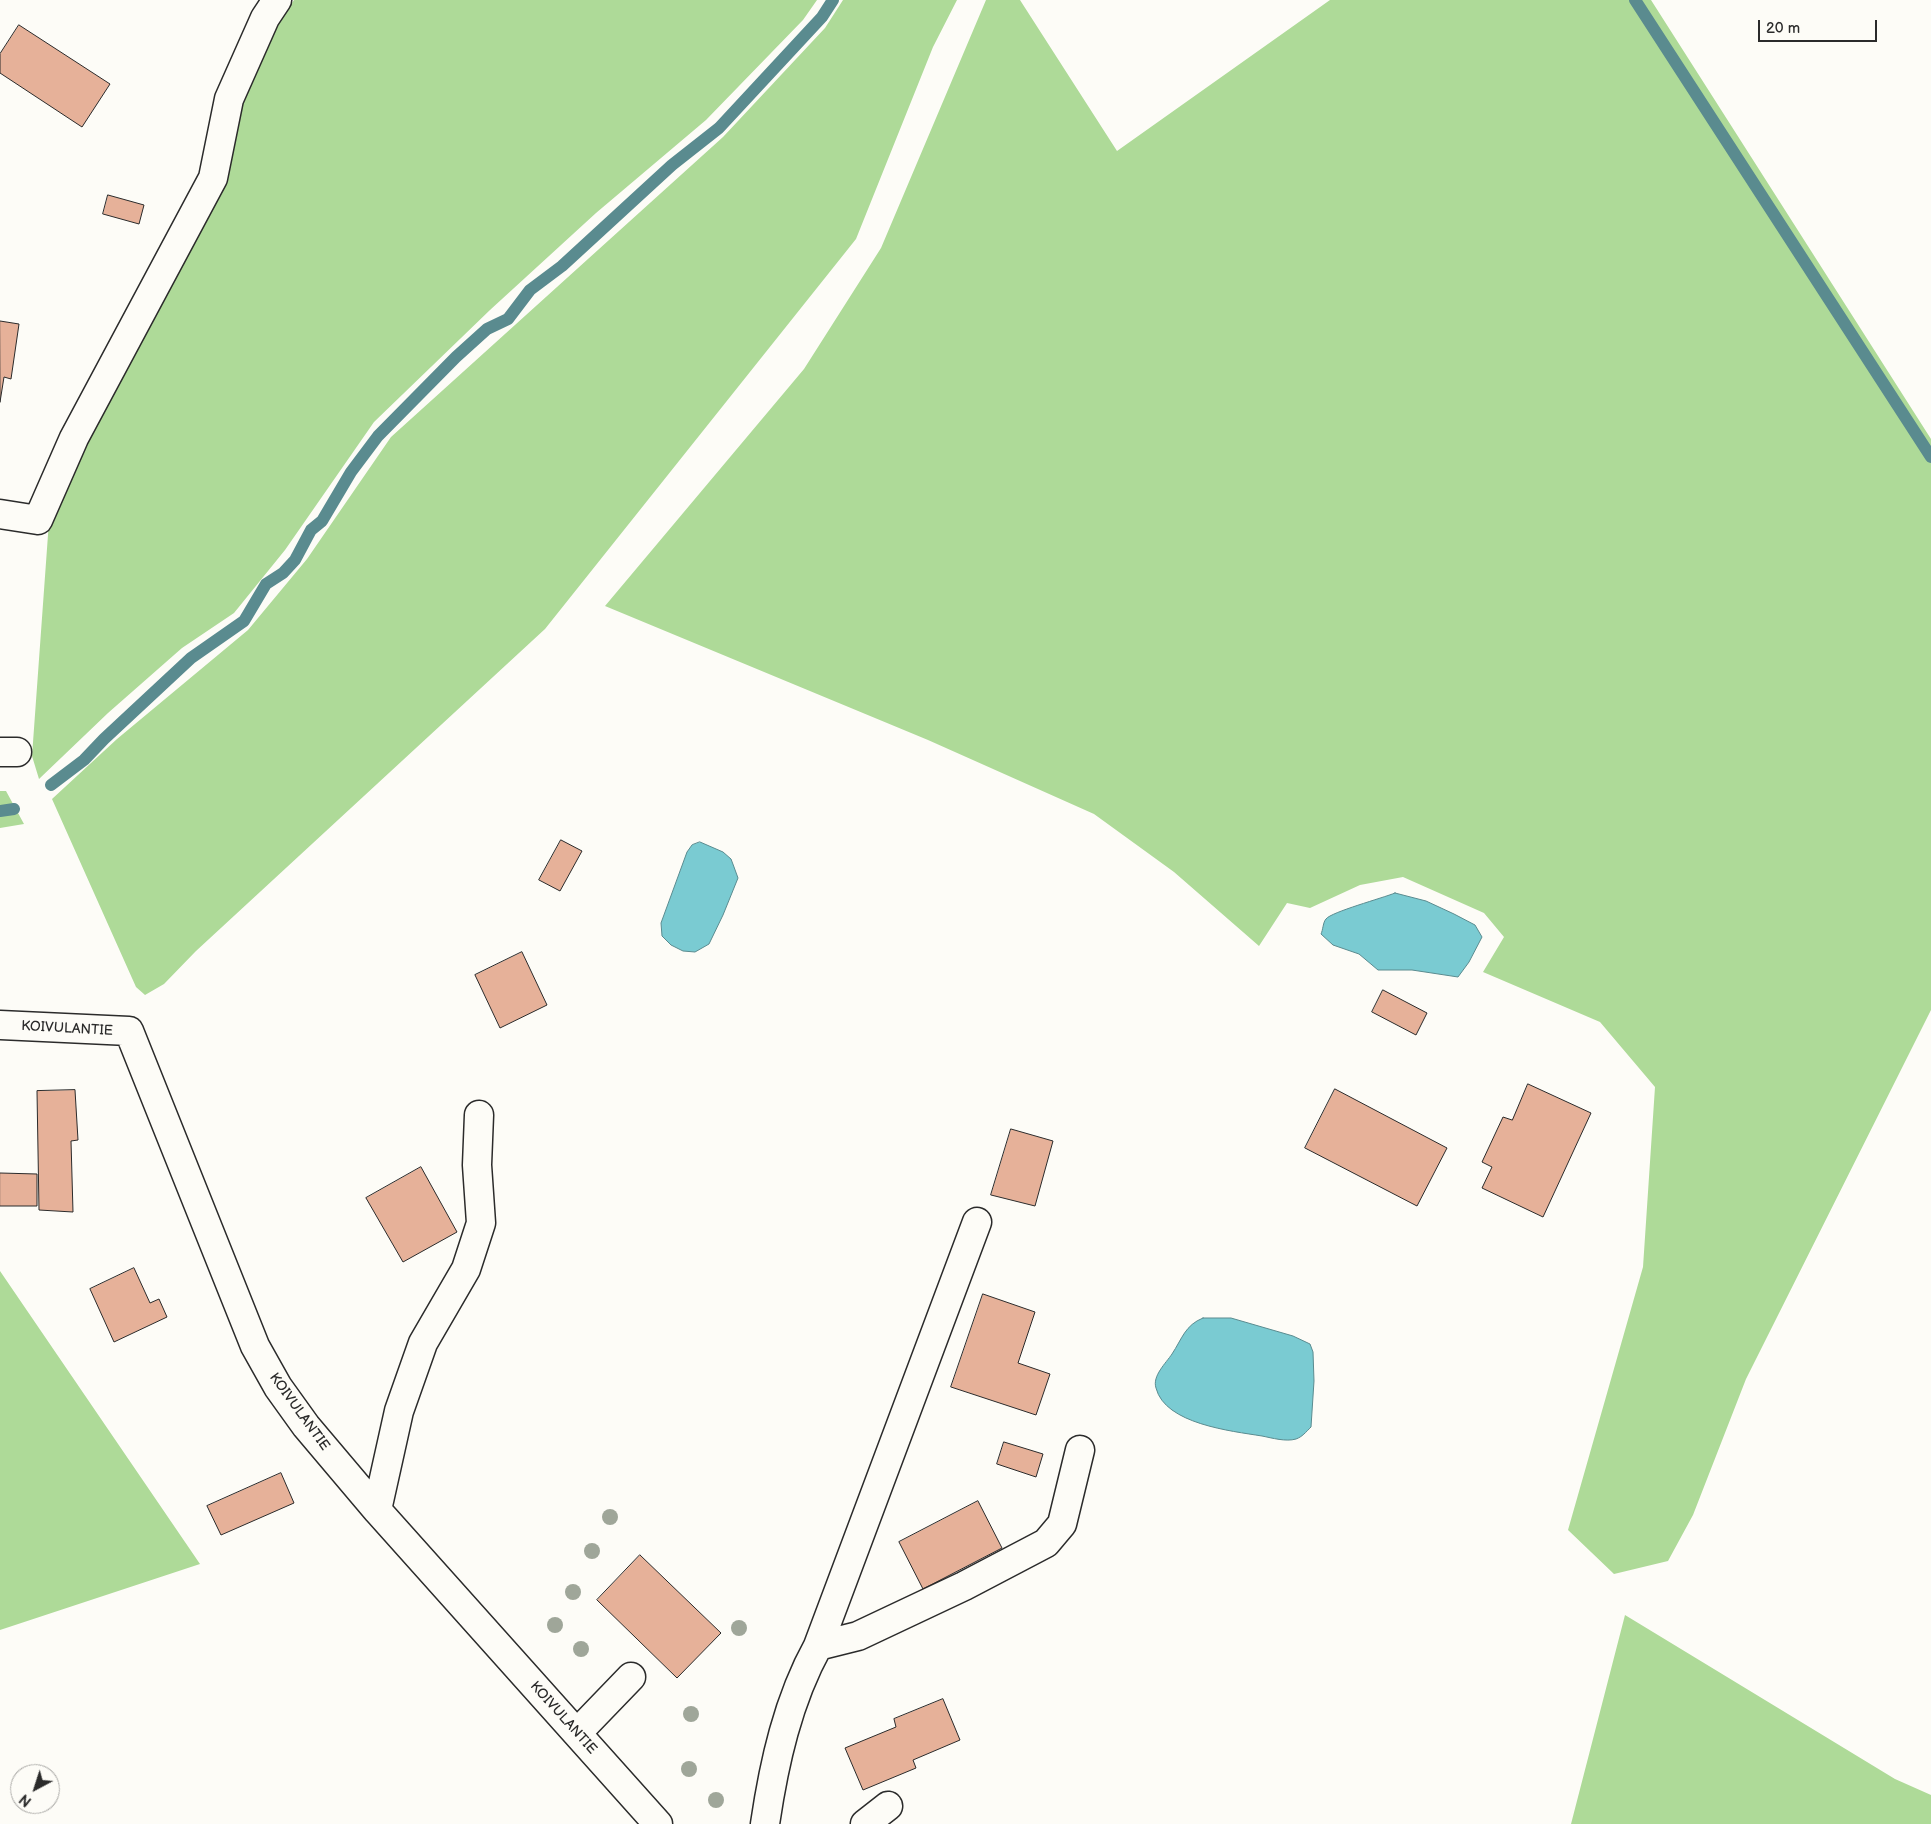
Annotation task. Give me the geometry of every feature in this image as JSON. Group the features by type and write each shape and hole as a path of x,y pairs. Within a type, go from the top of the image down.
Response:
{"street":[{"path":"0,514 38,520 74,438 214,178 229,99 265,18 277,0"},
{"name":"KOIVULANTIE","path":"0,1025 129,1031 255,1346 278,1387 306,1426 377,1510 658,1824"},
{"path":"377,1510 399,1411 423,1344 466,1269 481,1223 477,1165 479,1115"},
{"path":"766,1824 783,1732 806,1668 818,1646 977,1222"},
{"path":"818,1646 858,1636 964,1586 1046,1543 1062,1524 1080,1450"},
{"path":"577,1733 631,1677"},
{"path":"865,1824 888,1806"}],"green space":[{"path":"294,0 817,0 803,20 706,120 596,213 490,310 374,422 285,550 234,613 182,648 108,713 39,779 32,756 49,521 84,436 160,305 224,186 239,109 273,29"},
{"path":"843,0 957,0 933,47 856,239 545,629 196,951 164,984 145,995 136,987 52,799 117,739 248,630 307,559 391,437 723,137 825,28"},
{"path":"986,0 1020,0 1117,151 1330,0 1651,0 1931,439 1931,1010 1746,1379 1693,1515 1668,1561 1614,1574 1568,1530 1643,1267 1655,1087 1600,1022 1483,972 1504,937 1484,913 1403,877 1360,885 1310,908 1287,903 1259,946 1174,872 1094,814 928,740 605,606 804,369 881,248"},
{"path":"0,791 6,791 24,824 0,828"},
{"path":"0,1271 200,1564 0,1630"},
{"path":"1625,1615 1895,1779 1931,1795 1931,1824 1571,1824"}],"water":[{"path":"700,842 723,852 731,859 738,878 709,944 695,952 683,951 671,945 662,936 661,923 687,852 692,845"},
{"path":"1395,893 1426,901 1475,925 1482,937 1469,962 1458,977 1412,970 1378,970 1359,954 1333,945 1321,934 1325,920 1330,916"},
{"path":"1203,1318 1231,1318 1293,1336 1310,1344 1313,1352 1314,1381 1311,1427 1304,1434 1296,1439 1283,1440 1217,1428 1185,1418 1172,1410 1162,1400 1155,1383 1158,1374 1192,1324"}],"building":[{"path":"19,25 110,84 82,127 0,73 0,54"},
{"path":"108,195 144,205 139,224 103,214"},
{"path":"0,321 19,324 11,379 4,377 0,402"},
{"path":"561,840 582,851 560,891 539,880"},
{"path":"522,952 547,1005 500,1028 475,975"},
{"path":"1383,990 1427,1013 1416,1035 1372,1012"},
{"path":"1528,1084 1591,1113 1543,1217 1482,1188 1492,1167 1482,1162 1503,1117 1512,1120"},
{"path":"1335,1089 1447,1148 1417,1206 1305,1148"},
{"path":"75,1090 78,1140 71,1141 73,1212 39,1210 37,1091"},
{"path":"1011,1129 1053,1141 1035,1206 991,1195"},
{"path":"421,1167 457,1232 403,1262 366,1198"},
{"path":"0,1173 37,1174 37,1206 0,1206"},
{"path":"134,1268 150,1303 159,1299 167,1317 114,1342 90,1289"},
{"path":"983,1294 1035,1312 1018,1363 1050,1374 1036,1415 951,1387"},
{"path":"1004,1442 1043,1454 1036,1477 997,1464"},
{"path":"281,1473 294,1503 221,1535 207,1506"},
{"path":"978,1501 1002,1548 923,1589 899,1542"},
{"path":"640,1555 721,1633 677,1678 597,1600"},
{"path":"943,1699 960,1740 913,1760 916,1768 863,1790 845,1748 896,1727 894,1719"}],"waterway":[{"path":"51,785 84,760 191,658 244,621 266,584 283,573 295,560 311,530 322,521 351,472 378,436 456,357 487,329 508,319 530,290 562,266 672,165 719,128 822,17 833,0"},
{"path":"1635,0 1931,457"},
{"path":"0,811 14,809"}]}
